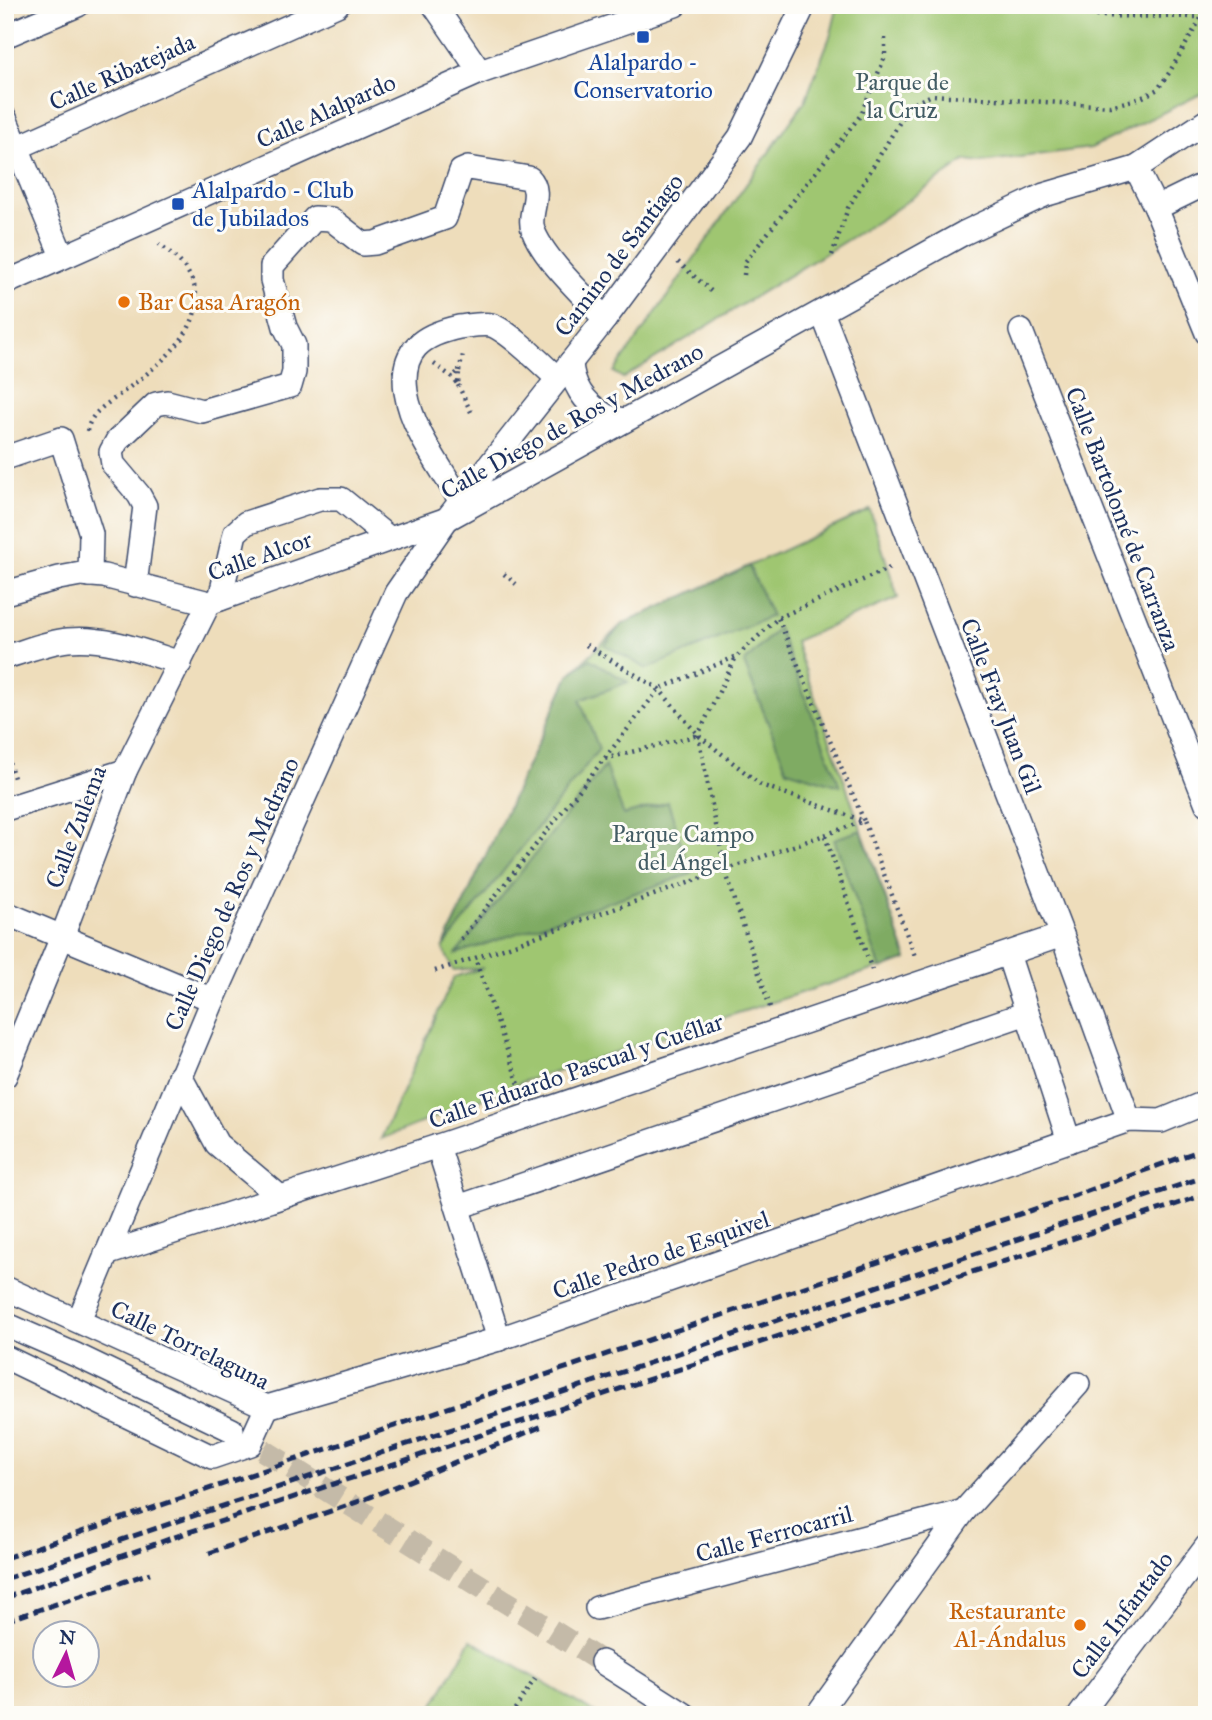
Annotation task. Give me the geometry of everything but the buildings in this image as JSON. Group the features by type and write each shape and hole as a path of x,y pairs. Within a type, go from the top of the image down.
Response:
{"street":[{"path":"5,36 78,5"},
{"name":"Calle Ribatejada","path":"12,151 337,5"},
{"path":"434,5 480,72"},
{"name":"Calle Alalpardo","path":"5,283 480,72 675,5"},
{"name":"Camino de Santiago","path":"454,510 605,319 740,137 804,5"},
{"path":"5,118 12,151 62,256"},
{"name":"Calle Diego de Ros y Medrano","path":"79,1320 213,1000 396,593 454,510 625,420 964,233 1044,195 1136,168 1207,121"},
{"path":"135,585 145,506 113,464 111,452 117,441 156,404 167,402 202,411 290,386 294,372 294,345 285,327 275,292 272,266 315,218 331,219 363,244 374,243 445,218 461,171 468,168 529,178 534,183 536,194 531,227 547,254 605,319"},
{"path":"1136,168 1156,208 1207,333"},
{"path":"1156,208 1207,183"},
{"name":"Calle Fray Juan Gil","path":"822,313 1062,935 1129,1121"},
{"path":"454,510 406,393 404,368 411,351 423,340 441,331 492,325 572,376 577,390 604,416 625,420"},
{"name":"Calle Bartolomé de Carranza","path":"1021,331 1207,804"},
{"path":"5,458 61,439 91,534 90,575"},
{"name":"Calle Zulema","path":"5,1076 62,937 125,771 215,601 235,533 246,523 320,499 341,499 390,539"},
{"name":"Calle Alcor","path":"5,593 59,578 90,575 215,601 390,539 454,510"},
{"path":"5,657 49,643 85,640 124,646 180,663"},
{"path":"5,809 125,771"},
{"path":"5,913 213,1000"},
{"name":"Calle Eduardo Pascual y Cuéllar","path":"106,1254 438,1146 1062,935"},
{"path":"1009,954 1069,1141"},
{"path":"457,1206 1027,1013"},
{"path":"180,1076 217,1144 279,1196"},
{"name":"Calle Pedro de Esquivel","path":"267,1407 499,1339 1069,1141 1129,1121 1161,1121 1207,1102"},
{"path":"438,1146 499,1339"},
{"name":"Calle Torrelaguna","path":"5,1288 267,1407 250,1444 212,1457 5,1357"},
{"path":"5,1324 232,1430"},
{"path":"817,1715 964,1511 1078,1384"},
{"name":"Calle Ferrocarril","path":"597,1608 964,1511"},
{"name":"Calle Infantado","path":"1080,1715 1207,1546"},
{"path":"601,1662 685,1715"}],"path":[{"path":"832,255 848,208 910,105 932,95 1110,106 1141,98 1158,89 1164,81 1207,8"},
{"path":"1096,16 1203,17"},
{"path":"744,275 745,261 860,116 885,57 885,33"},
{"path":"660,245 711,291"},
{"path":"458,385 471,412"},
{"path":"461,939 659,689 736,657 778,618 915,556"},
{"path":"504,574 516,584"},
{"path":"778,618 864,821 925,982"},
{"path":"586,645 659,689 698,736 761,785 864,821"},
{"path":"736,657 698,736 725,870 778,1031"},
{"path":"604,759 698,736"},
{"path":"5,749 16,784"},
{"path":"435,971 864,821"},
{"path":"825,835 881,997"},
{"path":"475,958 530,1115"},
{"path":"511,1715 538,1674"}],"green space":[{"name":"Parque de la Cruz","path":"838,5 1207,5 1207,91 1091,148 981,162 966,160 889,214 623,378 614,372 805,101 831,34"},
{"name":"Parque Campo del Ángel","path":"870,510 898,598 795,641 907,959 525,1081 381,1139 454,977 483,968 453,970 443,948 570,674 621,625"},
{"path":"749,566 772,616 647,669 605,645 621,625"},
{"path":"778,628 840,786 787,770 744,663"},
{"path":"590,659 628,682 580,700 599,749 443,948 570,674"},
{"path":"605,766 624,815 668,802 691,874 456,954"},
{"path":"861,830 907,959 881,969 834,839"},
{"path":"471,1640 598,1715 428,1715"}],"tunnel":[{"path":"234,1432 602,1662"}],"railway":[{"path":"5,1558 1082,1193 1207,1148"},
{"path":"5,1579 1207,1176"},
{"path":"5,1598 186,1533 1207,1194"},
{"path":"209,1553 363,1500 545,1425"},
{"path":"5,1621 150,1573"}],"place":[{"name":"Alalpardo - Conservatorio","path":"643,37"},
{"name":"Alalpardo - Club de Jubilados","path":"178,204"},
{"name":"Bar Casa Aragón","path":"124,302"},
{"name":"Restaurante Al-Ándalus","path":"1080,1625"}]}
